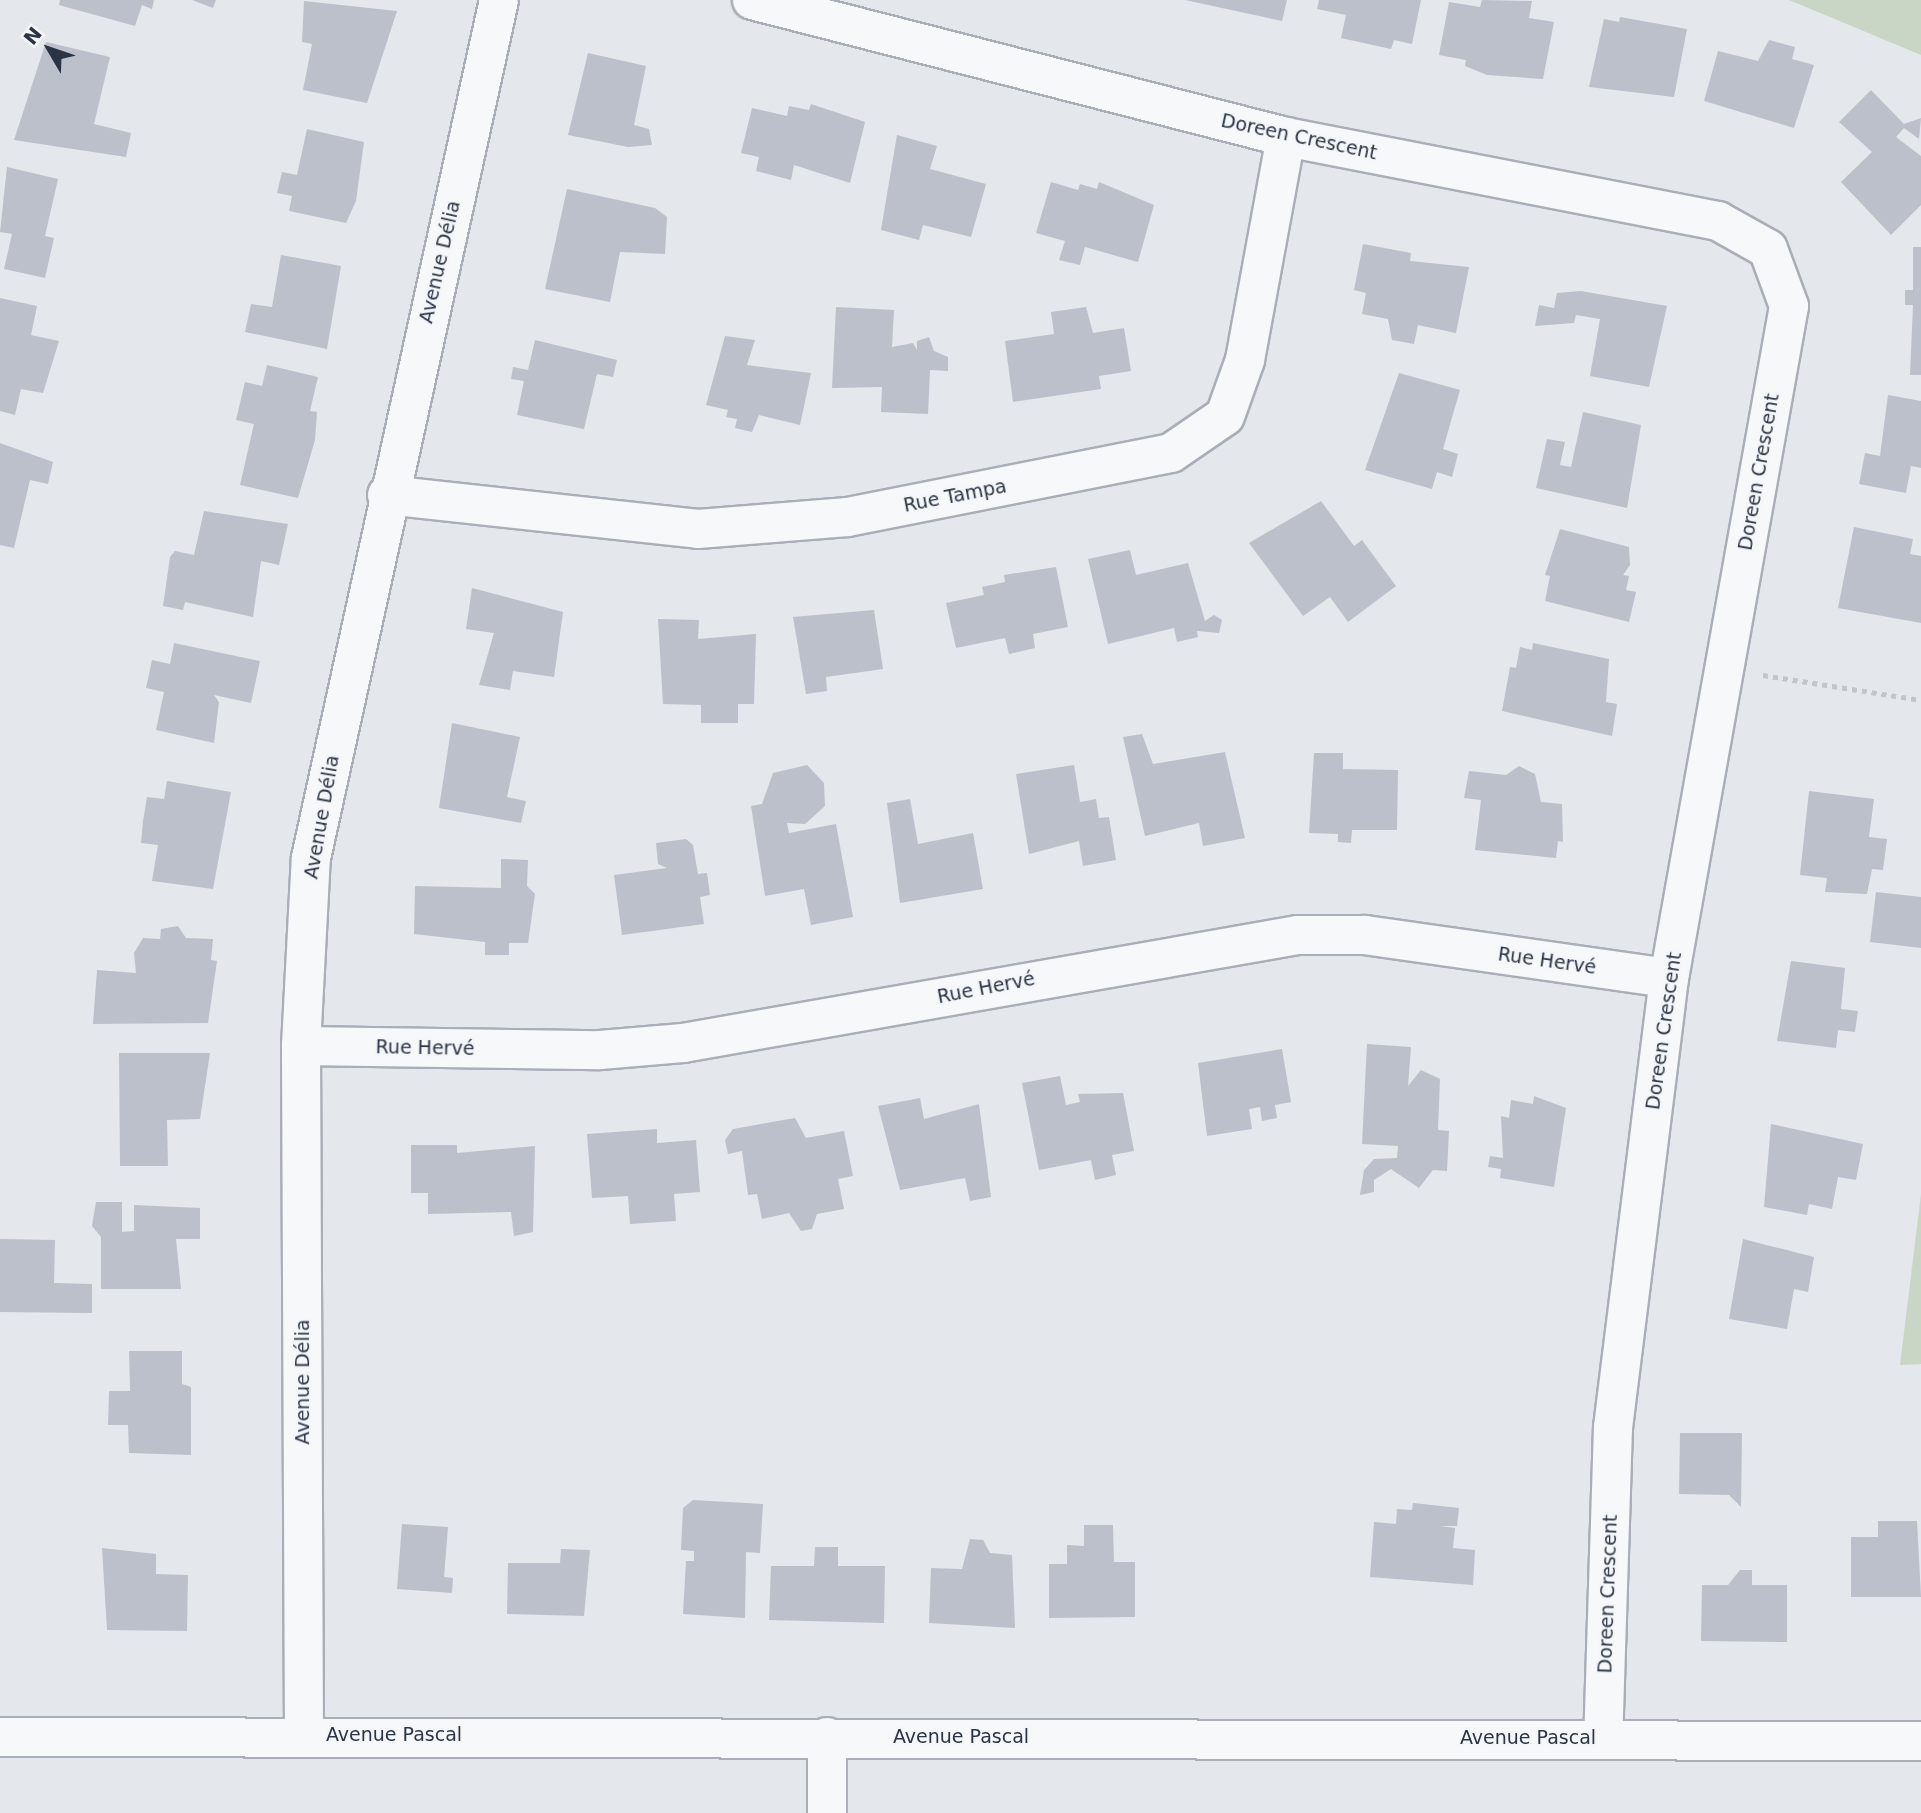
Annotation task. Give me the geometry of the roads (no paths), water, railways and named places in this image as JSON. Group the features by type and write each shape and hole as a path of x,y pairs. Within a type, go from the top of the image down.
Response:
{"street":[{"name":"Avenue Délia","path":"304,1735 301,1046 311,858 387,495 499,0"},
{"name":"Doreen Crescent","path":"752,0 1286,137 1718,221 1768,249 1789,306 1669,978 1613,1427 1603,1738"},
{"name":"Rue Tampa","path":"387,495 698,530 848,517 1171,453 1225,416 1245,360 1286,137"},
{"name":"Rue Hervé","path":"301,1046 600,1050 683,1043 1297,935 1365,935 1669,978"},
{"name":"Avenue Pascal","path":"0,1737 304,1735 1921,1741"},
{"path":"827,1737 827,1813"}]}
